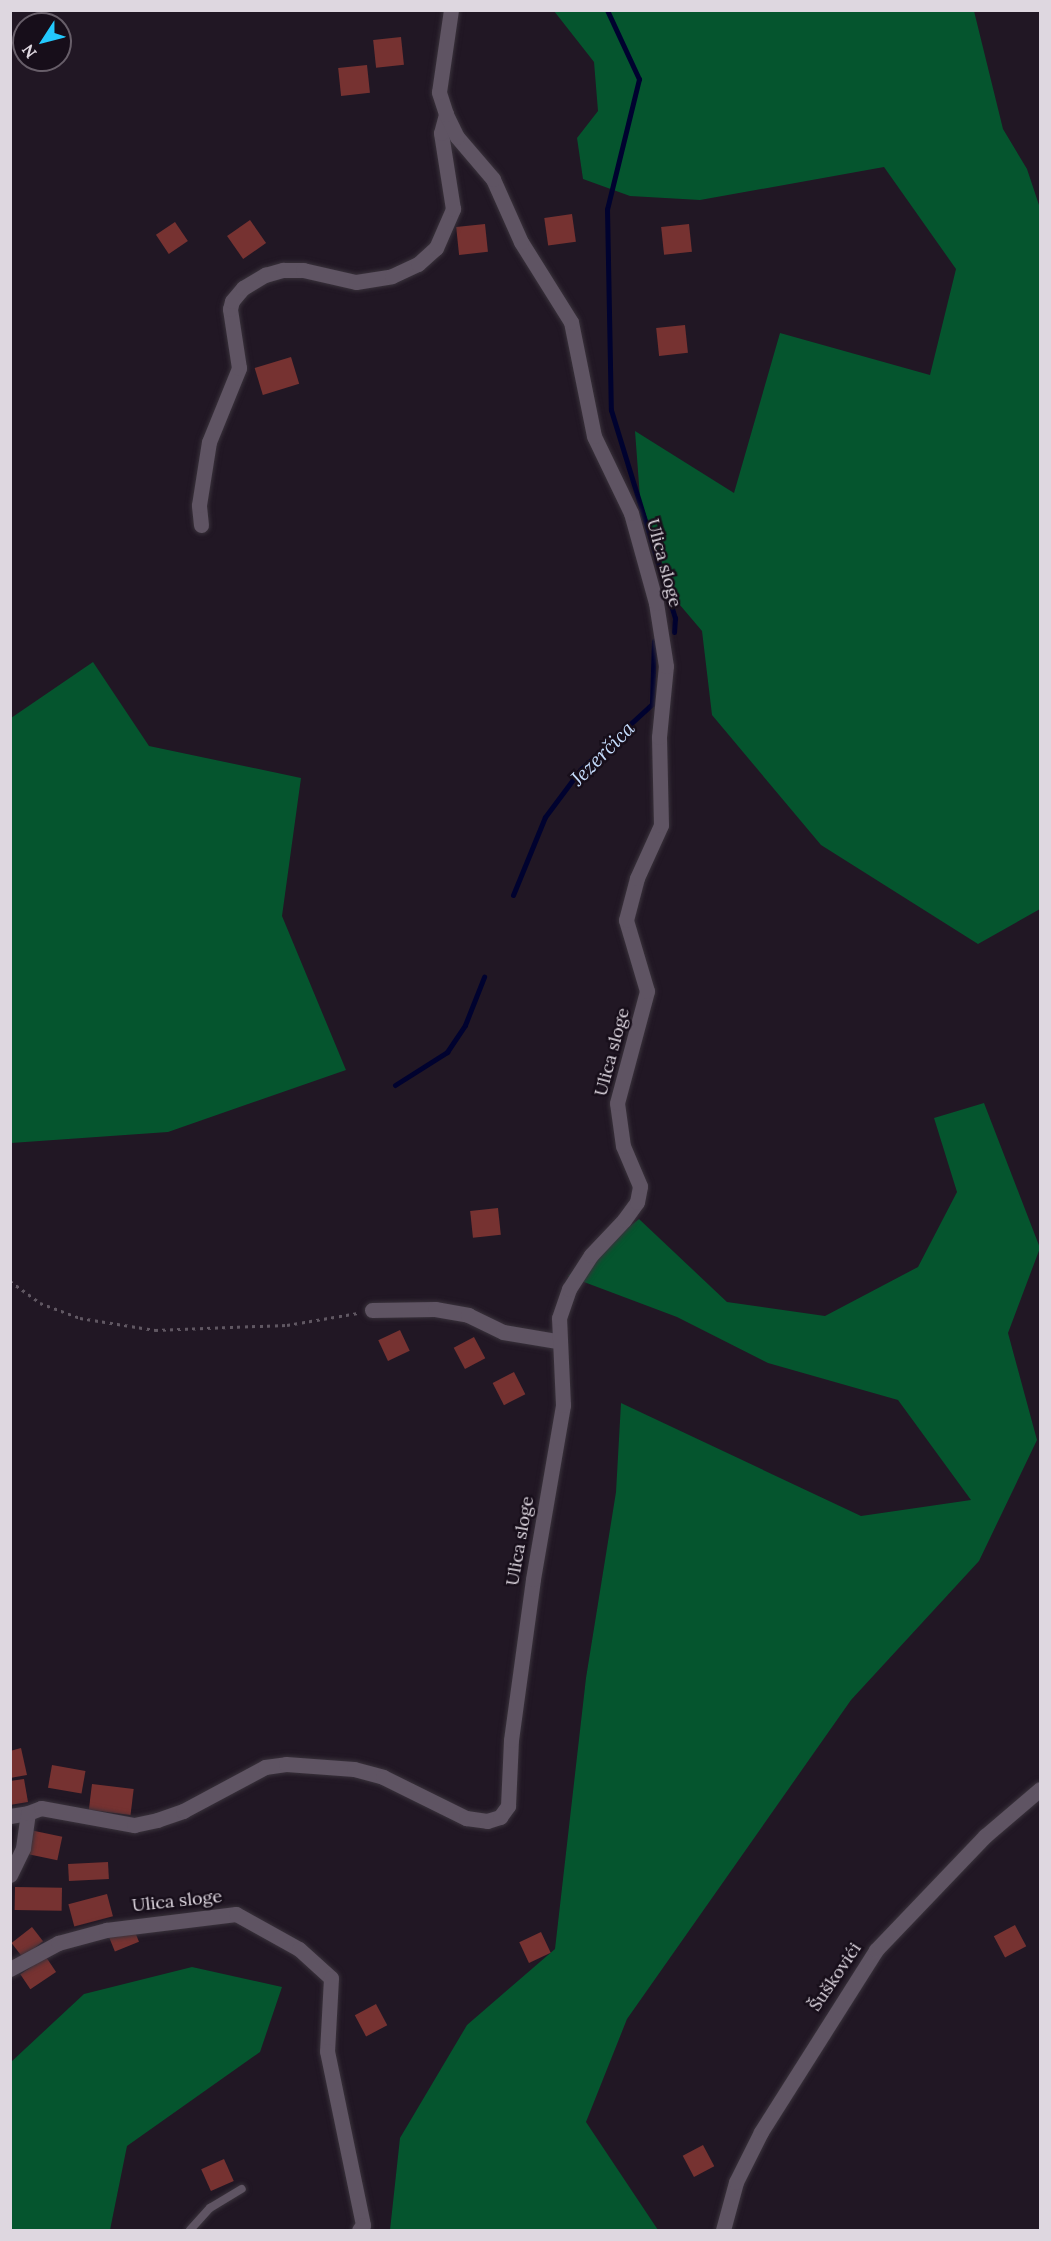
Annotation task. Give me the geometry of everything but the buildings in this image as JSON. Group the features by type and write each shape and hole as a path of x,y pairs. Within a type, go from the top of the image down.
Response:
{"street":[{"name":"Ulica sloge","path":"28,1813 41,1808 134,1825 183,1811 244,1776 265,1767 286,1764 354,1769 383,1777 466,1818 487,1821 500,1817 508,1806 511,1740 531,1591 564,1405 557,1341 559,1318 569,1289 591,1255 624,1220 637,1202 640,1186 623,1146 617,1103 643,1017 647,992 626,921 637,878 661,825 659,737 666,666 656,603 631,513 594,436 572,322 521,242 493,179 457,137 446,114 439,92 451,10"},
{"path":"201,525 199,505 209,442 239,368 230,309 232,301 250,283 283,270 303,270 356,282 392,276 418,264 436,248 453,209 441,133 446,114"},
{"path":"372,1310 435,1309 468,1315 503,1332 557,1341"},
{"name":"Šuškovići","path":"723,2230 736,2182 761,2132 876,1950 985,1836 1041,1789"},
{"path":"10,1816 28,1813 23,1848 10,1875"},
{"name":"Ulica sloge","path":"10,1969 57,1943 106,1930 236,1914 299,1949 331,1978 327,2051 363,2224 359,2230"}],"lane":[{"path":"190,2230 210,2208 242,2189"}],"path":[{"path":"10,1281 40,1304 80,1318 155,1330 287,1326 372,1310"}],"green space":[{"path":"554,11 974,11 1003,129 1027,169 1040,208 1040,909 978,944 821,845 712,715 702,631 674,598 640,498 635,431 734,493 780,333 930,375 956,269 884,167 700,200 630,196 583,179 577,138 598,111 594,62"},
{"path":"93,662 149,746 301,778 282,916 346,1070 168,1132 11,1143 11,718"},
{"path":"984,1103 1040,1248 1008,1333 1037,1440 979,1561 851,1700 627,2019 586,2122 658,2230 390,2230 400,2138 467,2025 555,1949 586,1678 616,1492 621,1403 861,1516 971,1500 898,1400 768,1363 677,1317 568,1276 639,1219 727,1302 825,1316 918,1267 957,1192 934,1118"},
{"path":"192,1967 282,1987 260,2052 127,2146 110,2230 11,2230 11,2062 84,1994"}],"waterway":[{"path":"607,10 639,79 607,209 611,410 675,618 674,632"},
{"name":"Jezerčica","path":"513,895 545,817 580,770 652,704 654,641"},
{"name":"Jezerčica","path":"395,1085 447,1052 465,1025 484,977"}]}
